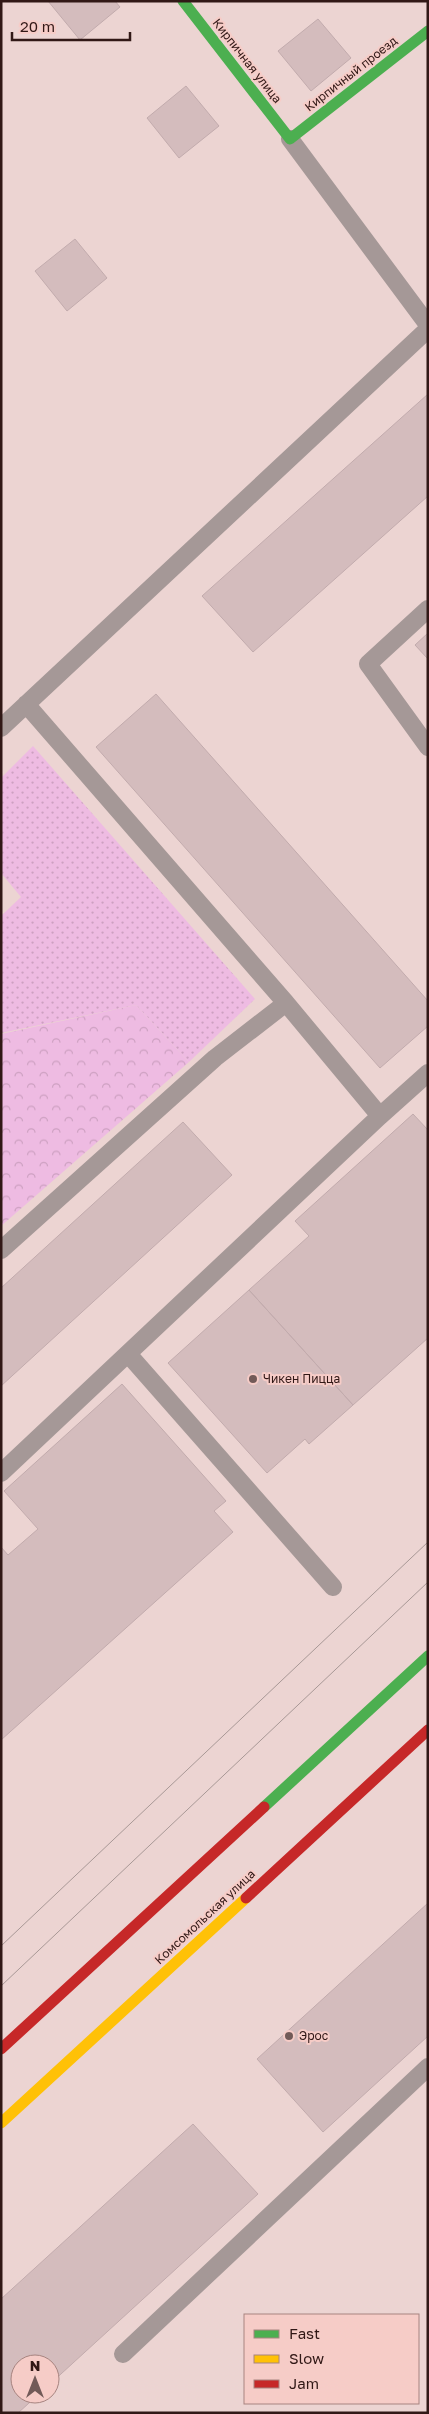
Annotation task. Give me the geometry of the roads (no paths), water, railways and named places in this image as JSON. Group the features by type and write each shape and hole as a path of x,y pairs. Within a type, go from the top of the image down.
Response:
{"main road":[{"name":"Кирпичная улица","path":"183,1 290,139"},
{"name":"Кирпичный проезд","path":"290,139 428,31"},
{"path":"1,2049 428,1656"},
{"name":"Комсомольская улица","path":"1,2123 428,1730"}],"lane":[{"path":"290,139 428,325"},
{"path":"1,728 428,329"},
{"path":"428,609 368,664 428,747"},
{"path":"26,704 286,1003 380,1116"},
{"path":"1,1250 215,1058 286,1003"},
{"path":"1,1473 428,1073"},
{"path":"129,1355 333,1588"},
{"path":"123,2354 428,2067"}],"tram line":[{"path":"1,1946 428,1542"},
{"path":"1,1986 428,1582"}],"place":[{"name":"Чикен Пицца","path":"253,1379"},
{"name":"Эрос","path":"289,2036"}]}
